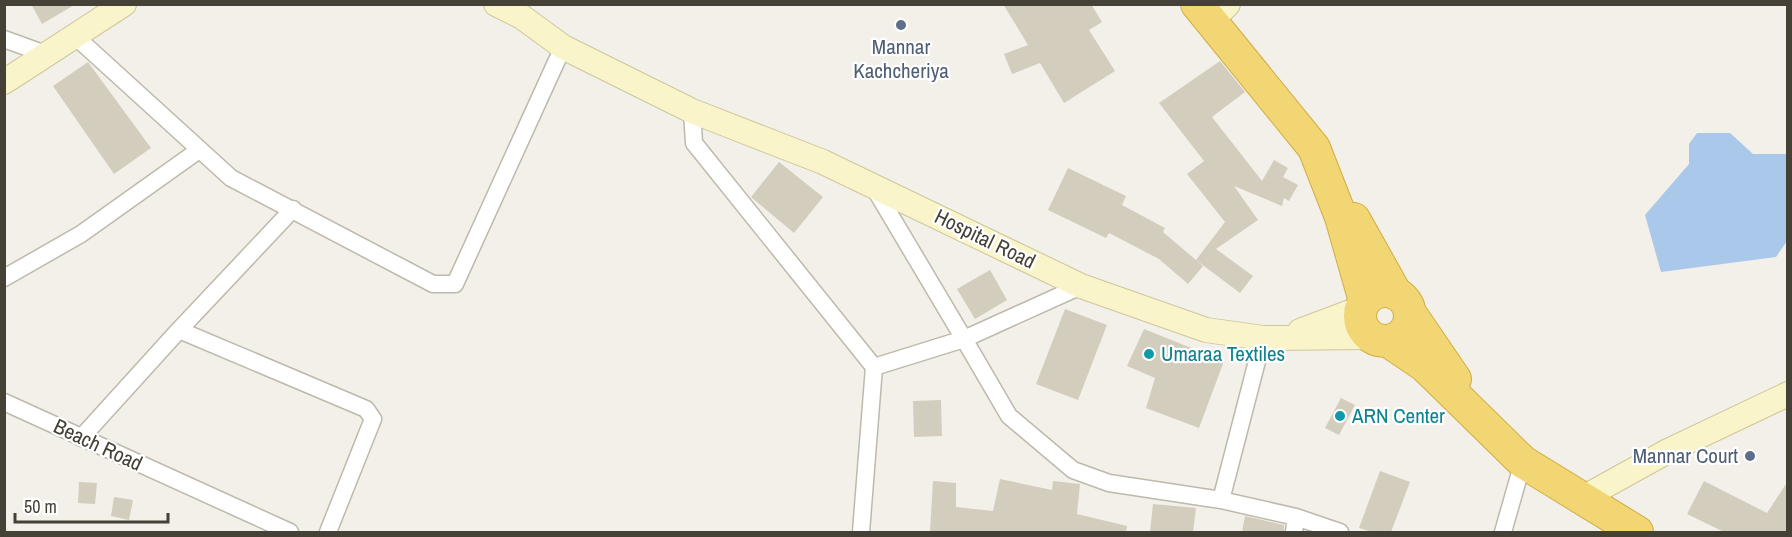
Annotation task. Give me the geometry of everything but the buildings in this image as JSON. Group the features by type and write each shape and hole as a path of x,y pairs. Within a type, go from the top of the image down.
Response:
{"highway":[{"path":"1212,10 1314,148 1403,304 1493,434"},
{"path":"1314,148 1341,217 1371,322 1425,366 1523,462 1583,498 1623,529"},
{"path":"1371,322 1379,292 1403,304"},
{"path":"1371,322 1405,332 1403,304"}],"street":[{"path":"4,82 124,4"},
{"name":"Hospital Road","path":"496,4 524,11 563,47 692,111 823,162 1081,286 1206,330 1263,338 1287,337 1320,345 1382,353 1440,381"},
{"path":"76,37 231,178 433,284 455,284 563,47"},
{"path":"4,39 48,55"},
{"path":"692,111 694,143 874,368 861,532"},
{"path":"4,278 81,234 199,150"},
{"path":"873,185 1009,416 1073,470 1109,483 1221,500 1295,525 1340,532"},
{"path":"81,438 293,209"},
{"path":"874,368 964,339 1081,286"},
{"path":"1287,337 1371,322"},
{"path":"179,330 366,409 373,419 328,532"},
{"path":"1221,500 1263,338"},
{"path":"1583,498 1668,451 1788,394"},
{"name":"Beach Road","path":"4,402 290,532"},
{"path":"1503,532 1523,462"}],"water":[{"path":"1697,133 1730,133 1753,154 1787,154 1787,241 1776,257 1661,272 1645,215 1689,164 1689,144"}],"place":[{"name":"Mannar Kachcheriya","path":"901,25"},
{"name":"Umaraa Textiles","path":"1149,354"},
{"name":"ARN Center","path":"1340,416"},
{"name":"Mannar Court","path":"1750,456"}]}
